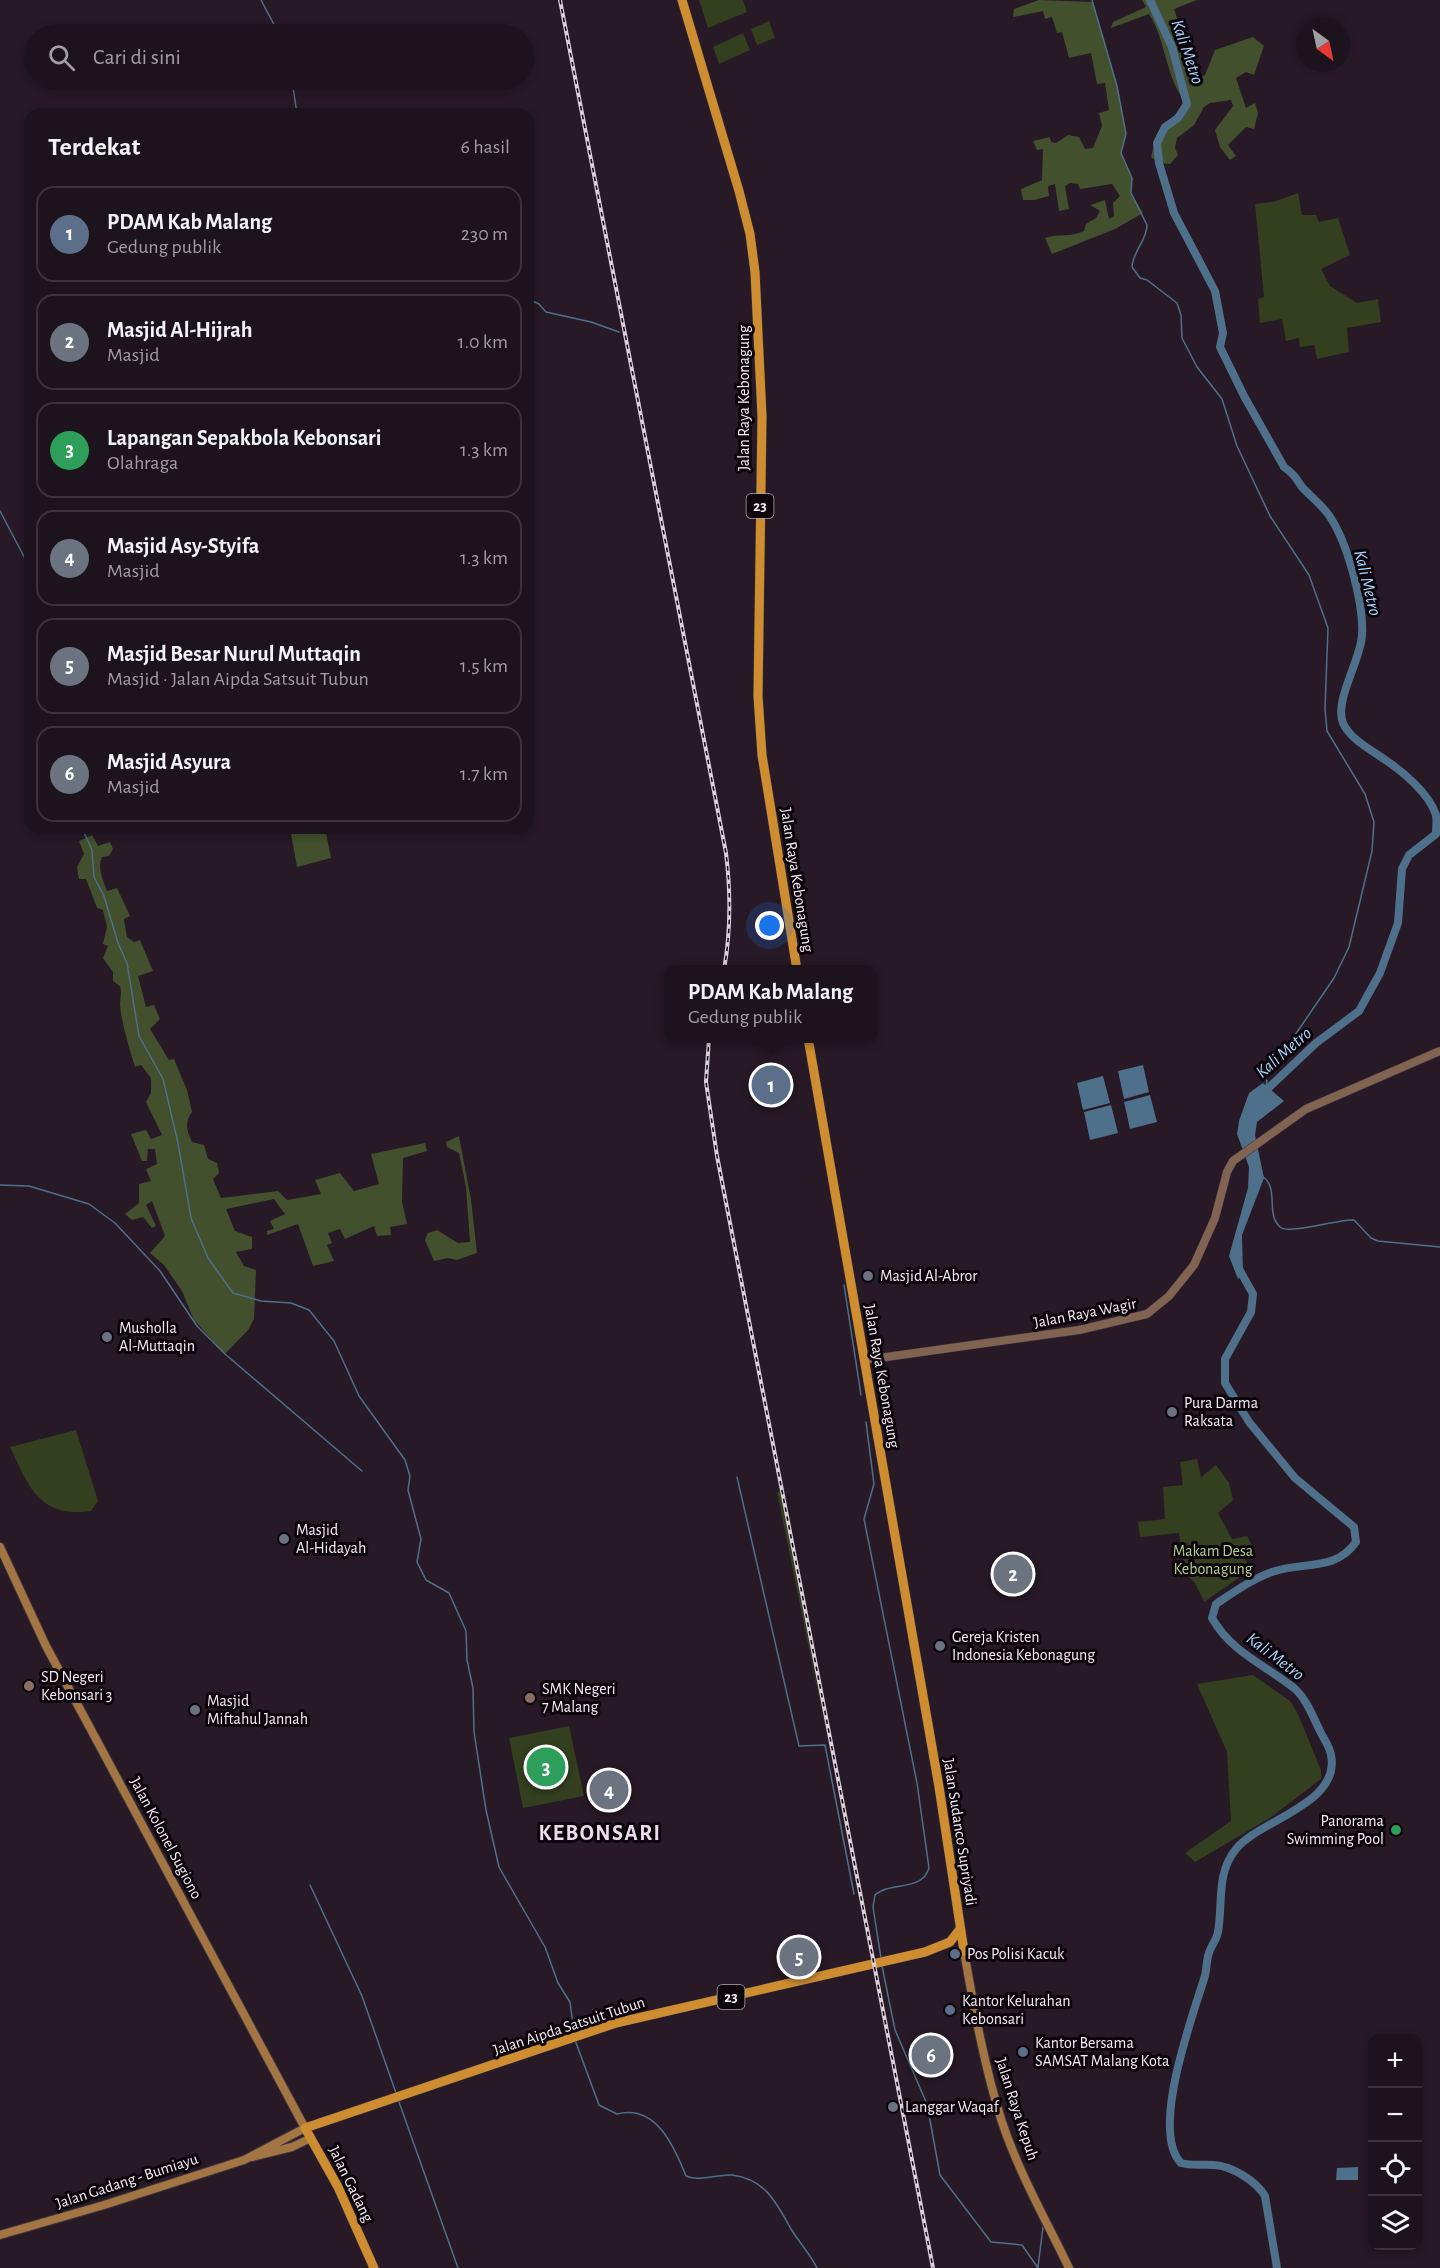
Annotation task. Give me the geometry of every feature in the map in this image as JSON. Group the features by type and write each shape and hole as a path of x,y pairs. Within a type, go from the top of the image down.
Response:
{"highway":[{"name":"Jalan Raya Kebonagung","path":"682,0 745,213 758,298 762,416 759,712 770,810 796,965"},
{"name":"Jalan Raya Kebonagung","path":"809,1043 927,1718"},
{"name":"Jalan Sudanco Supriyadi","path":"927,1718 964,1951"},
{"name":"Jalan Aipda Satsuit Tubun","path":"927,1951 950,1942 960,1929"},
{"name":"Jalan Aipda Satsuit Tubun","path":"305,2128 571,2037 630,2020 927,1951 951,1947 964,1951"},
{"name":"Jalan Aipda Satsuit Tubun","path":"311,2138 329,2121"},
{"name":"Jalan Gadang","path":"305,2128 374,2268"}],"main road":[{"name":"Jalan Raya Wagir","path":"865,1360 1079,1330 1136,1319 1147,1314 1169,1296 1194,1265 1218,1210 1229,1167 1238,1157 1306,1109 1440,1051"},
{"name":"Jalan Kolonel Sugiono","path":"0,1547 46,1646 298,2115"},
{"name":"Jalan Raya Kepuh","path":"964,1951 981,2044 1002,2122 1023,2175 1069,2268"},
{"name":"Jalan Gadang","path":"298,2115 305,2128"},
{"name":"Jalan Gadang - Bumiayu","path":"250,2157 305,2128"},
{"name":"Jalan Gadang - Bumiayu","path":"0,2235 104,2205 250,2157 283,2150 311,2138"},
{"name":"Jalan Gadang - Bumiayu","path":"0,2230 14,2231"}],"green space":[{"path":"699,0 743,0 747,12 708,28"},
{"path":"1039,0 1093,2 1117,86 1126,134 1121,153 1132,178 1131,193 1143,213 1115,229 1052,254 1045,238 1084,231 1086,224 1096,218 1100,211 1090,205 1105,200 1109,219 1114,216 1113,203 1120,196 1112,184 1080,189 1078,184 1070,183 1065,186 1069,209 1059,211 1055,184 1048,186 1049,196 1023,200 1021,189 1042,180 1043,149 1037,150 1033,141 1050,137 1051,142 1056,143 1068,135 1079,137 1085,149 1093,148 1102,126 1099,113 1109,110 1105,83 1097,84 1091,53 1069,58 1062,32 1057,33 1052,17 1045,19 1043,11 1013,17 1014,9"},
{"path":"1142,0 1197,0 1174,9 1198,80 1205,75 1215,50 1253,37 1264,46 1254,75 1246,72 1236,78 1246,108 1255,103 1258,113 1254,129 1246,127 1228,145 1236,156 1230,160 1220,147 1215,130 1233,106 1231,100 1210,103 1204,107 1194,125 1177,138 1175,148 1178,155 1170,164 1159,163 1151,157 1157,134 1165,125 1178,118 1187,104 1174,83 1159,36 1149,14 1111,28 1113,22 1146,7"},
{"path":"769,21 775,38 757,45 751,29"},
{"path":"743,33 750,50 719,64 713,47"},
{"path":"1298,193 1302,215 1316,215 1319,222 1338,218 1350,255 1321,269 1330,286 1357,303 1378,299 1381,322 1347,328 1349,352 1317,359 1314,345 1300,347 1299,338 1286,341 1282,319 1260,323 1258,299 1264,297 1255,204 1273,202"},
{"path":"291,834 326,834 331,858 297,867"},
{"path":"92,835 98,846 110,842 113,849 109,856 102,857 100,870 102,878 107,891 117,888 130,916 124,919 127,937 134,942 140,940 153,971 138,976 146,1007 154,1005 160,1019 150,1029 169,1060 174,1059 187,1090 192,1112 187,1123 189,1134 192,1142 204,1145 208,1159 217,1163 219,1173 213,1179 221,1198 278,1191 287,1200 321,1194 315,1180 340,1173 354,1191 379,1184 371,1154 425,1143 427,1151 403,1158 402,1202 407,1224 390,1227 391,1235 377,1236 374,1226 345,1239 340,1229 328,1233 332,1243 327,1245 334,1261 313,1266 298,1224 267,1235 267,1231 274,1229 270,1221 285,1214 274,1199 226,1209 235,1231 252,1237 252,1249 236,1252 244,1266 256,1270 254,1319 248,1330 225,1354 194,1320 182,1291 164,1265 150,1253 165,1236 152,1201 146,1205 156,1226 152,1228 143,1217 132,1220 125,1214 139,1203 139,1184 151,1181 146,1169 157,1164 155,1149 148,1149 147,1161 142,1161 131,1134 146,1130 151,1139 162,1135 146,1102 151,1093 151,1078 141,1065 135,1067 122,1021 120,986 113,981 113,972 103,958 108,946 103,944 107,927 103,910 97,908 86,879 79,879 77,867 84,854 79,841"},
{"path":"459,1136 471,1200 477,1253 457,1260 448,1258 434,1261 425,1240 428,1233 437,1230 458,1243 470,1242 466,1187 459,1153 447,1147 446,1142"},
{"path":"76,1430 98,1501 91,1511 59,1510 47,1504 30,1486 10,1447"},
{"name":"Makam Desa Kebonagung","path":"1197,1459 1201,1477 1216,1465 1229,1483 1233,1500 1218,1513 1232,1539 1247,1536 1255,1551 1243,1555 1250,1570 1204,1602 1195,1583 1184,1572 1179,1533 1140,1537 1138,1522 1165,1519 1163,1487 1183,1485 1180,1462"},
{"path":"780,1491 828,1742 777,1492"},
{"path":"1253,1675 1290,1701 1297,1712 1321,1770 1321,1779 1270,1818 1195,1862 1185,1853 1231,1821 1227,1752 1197,1684"},
{"path":"569,1726 584,1796 523,1808 509,1738"}],"water":[{"path":"1143,1065 1149,1092 1124,1099 1118,1071"},
{"path":"1103,1076 1110,1103 1083,1110 1077,1083"},
{"path":"1263,1083 1284,1101 1257,1122 1255,1135 1264,1178 1242,1235 1243,1273 1238,1279 1229,1256 1248,1188 1249,1167 1237,1134 1249,1093"},
{"path":"1150,1095 1157,1122 1130,1129 1124,1102"},
{"path":"1111,1105 1118,1133 1090,1140 1084,1112"},
{"path":"1358,2167 1358,2180 1336,2180 1337,2168"}],"waterway":[{"path":"261,0 274,24"},
{"path":"1092,0 1117,86 1126,134 1121,153 1132,178 1131,193 1147,225 1145,236 1132,267 1140,278 1147,280 1177,303 1181,315 1182,338 1197,367 1222,399 1237,446 1270,516 1309,575 1328,628 1325,709 1327,731 1365,794 1374,822 1372,851 1349,947 1334,978 1293,1038 1260,1072 1267,1081 1266,1086"},
{"name":"Kali Metro","path":"1150,0 1172,47 1187,104 1178,118 1165,127 1157,143 1159,163 1174,213 1215,291 1223,333 1220,347 1244,396 1284,467 1322,506 1332,520 1344,545 1354,576 1358,592 1362,635 1361,645 1342,703 1343,723 1355,739 1414,783 1427,799 1436,817 1436,834 1409,855 1402,869 1398,923 1380,973 1359,1011 1316,1043 1262,1094"},
{"path":"293,90 296,108"},
{"path":"534,302 546,312 591,322 619,332"},
{"path":"0,511 24,557"},
{"path":"85,834 92,850 94,877 104,896 118,943 127,963 139,1036 163,1079 178,1143 191,1218 208,1258 233,1293 261,1301 291,1303 309,1310 334,1341 359,1396 405,1460 410,1476 408,1490 421,1539 417,1562 426,1580 449,1593 466,1631 467,1660 473,1688 474,1732 486,1810 499,1867 545,1947 558,1983 570,2002 574,2033"},
{"path":"1262,1176 1267,1181 1272,1194 1273,1215 1280,1227 1285,1229 1354,1220 1371,1238 1378,1241 1440,1247"},
{"path":"0,1185 29,1186 89,1204 115,1223 160,1271 197,1326 225,1354 362,1471"},
{"name":"Kali Metro","path":"1238,1267 1253,1294 1251,1312 1225,1359 1225,1383 1249,1422 1295,1478 1354,1527 1356,1542 1348,1551 1328,1562 1284,1569 1257,1578 1216,1604 1212,1618 1220,1630 1239,1649 1298,1692 1309,1708 1331,1755 1331,1772 1324,1786 1296,1810 1247,1839 1236,1849 1225,1868 1217,1935 1208,1956 1205,1976 1183,2046 1171,2101 1170,2126 1173,2148 1181,2163 1221,2166 1236,2171 1250,2180 1265,2196 1277,2268"},
{"path":"844,1285 861,1395"},
{"path":"866,1422 874,1484 864,1519 917,1783 929,1868 920,1880 889,1888 875,1895 873,1907 881,1958"},
{"path":"737,1477 799,1746 825,1745 854,1894"},
{"path":"310,1885 362,1996 396,2093"},
{"path":"882,1966 895,2030 927,2104 940,2175 991,2242 1022,2245 1038,2268"},
{"path":"575,2040 599,2105 617,2114 643,2115 653,2121 662,2130 676,2152 686,2176 703,2178 732,2175 753,2181 774,2201 817,2268"},
{"path":"399,2102 458,2268"},
{"path":"1038,2267 1043,2227"}],"railway":[{"path":"560,0 726,853 730,912 725,965"},
{"path":"709,1043 706,1082 717,1156 933,2268"}],"place":[{"name":"PDAM Kab Malang","path":"771,1085"},
{"name":"Masjid Al-Abror","path":"868,1276"},
{"name":"Musholla Al-Muttaqin","path":"107,1337"},
{"name":"Pura Darma Raksata","path":"1172,1412"},
{"name":"Masjid Al-Hidayah","path":"284,1539"},
{"name":"Masjid Al-Hijrah","path":"1013,1574"},
{"name":"Gereja Kristen Indonesia Kebonagung","path":"940,1646"},
{"name":"SD Negeri Kebonsari 3","path":"29,1686"},
{"name":"SMK Negeri 7 Malang","path":"530,1698"},
{"name":"Masjid Miftahul Jannah","path":"195,1710"},
{"name":"Lapangan Sepakbola Kebonsari","path":"546,1767"},
{"name":"Masjid Asy-Styifa","path":"609,1790"},
{"name":"Panorama Swimming Pool","path":"1396,1830"},
{"name":"Pos Polisi Kacuk","path":"955,1954"},
{"name":"Masjid Besar Nurul Muttaqin","path":"799,1957"},
{"name":"Kantor Kelurahan Kebonsari","path":"950,2010"},
{"name":"Kantor Bersama SAMSAT Malang Kota","path":"1023,2052"},
{"name":"Masjid Asyura","path":"931,2055"},
{"name":"Langgar Waqaf","path":"893,2107"}],"district":[{"name":"KEBONSARI","path":"600,1833"}]}
